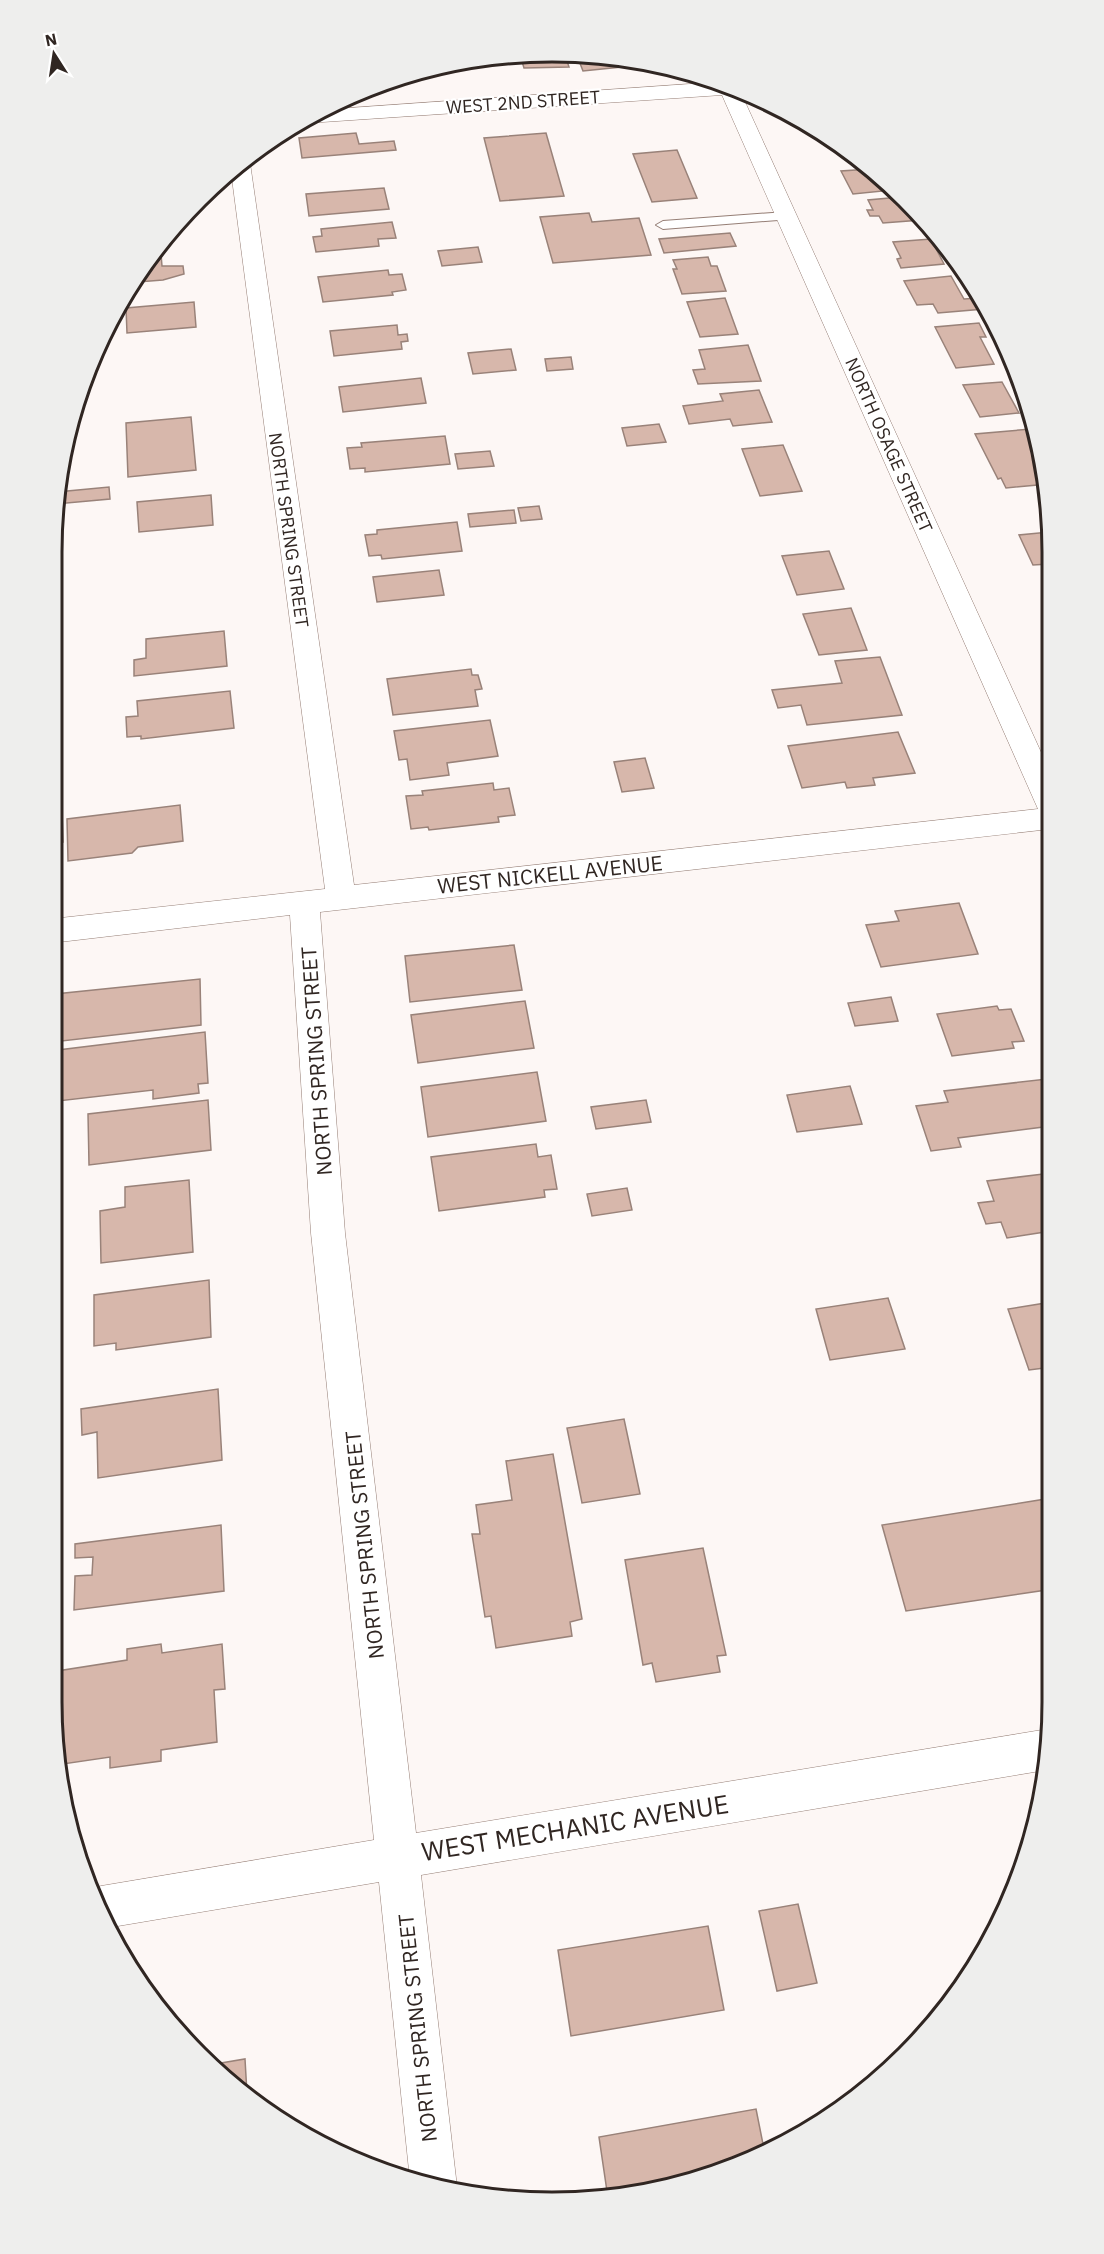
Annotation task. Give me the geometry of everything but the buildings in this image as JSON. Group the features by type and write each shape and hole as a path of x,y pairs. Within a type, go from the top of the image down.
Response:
{"street":[{"name":"WEST 2ND STREET","path":"328,116 711,88"},
{"name":"NORTH OSAGE STREET","path":"736,98 786,216 1042,787"},
{"name":"NORTH SPRING STREET","path":"241,173 341,897"},
{"name":"WEST NICKELL AVENUE","path":"62,930 1042,819"},
{"name":"NORTH SPRING STREET","path":"304,901 328,1233 433,2178"},
{"name":"WEST MECHANIC AVENUE","path":"106,1906 1039,1750"}],"lane":[{"path":"663,225 786,216"}]}
